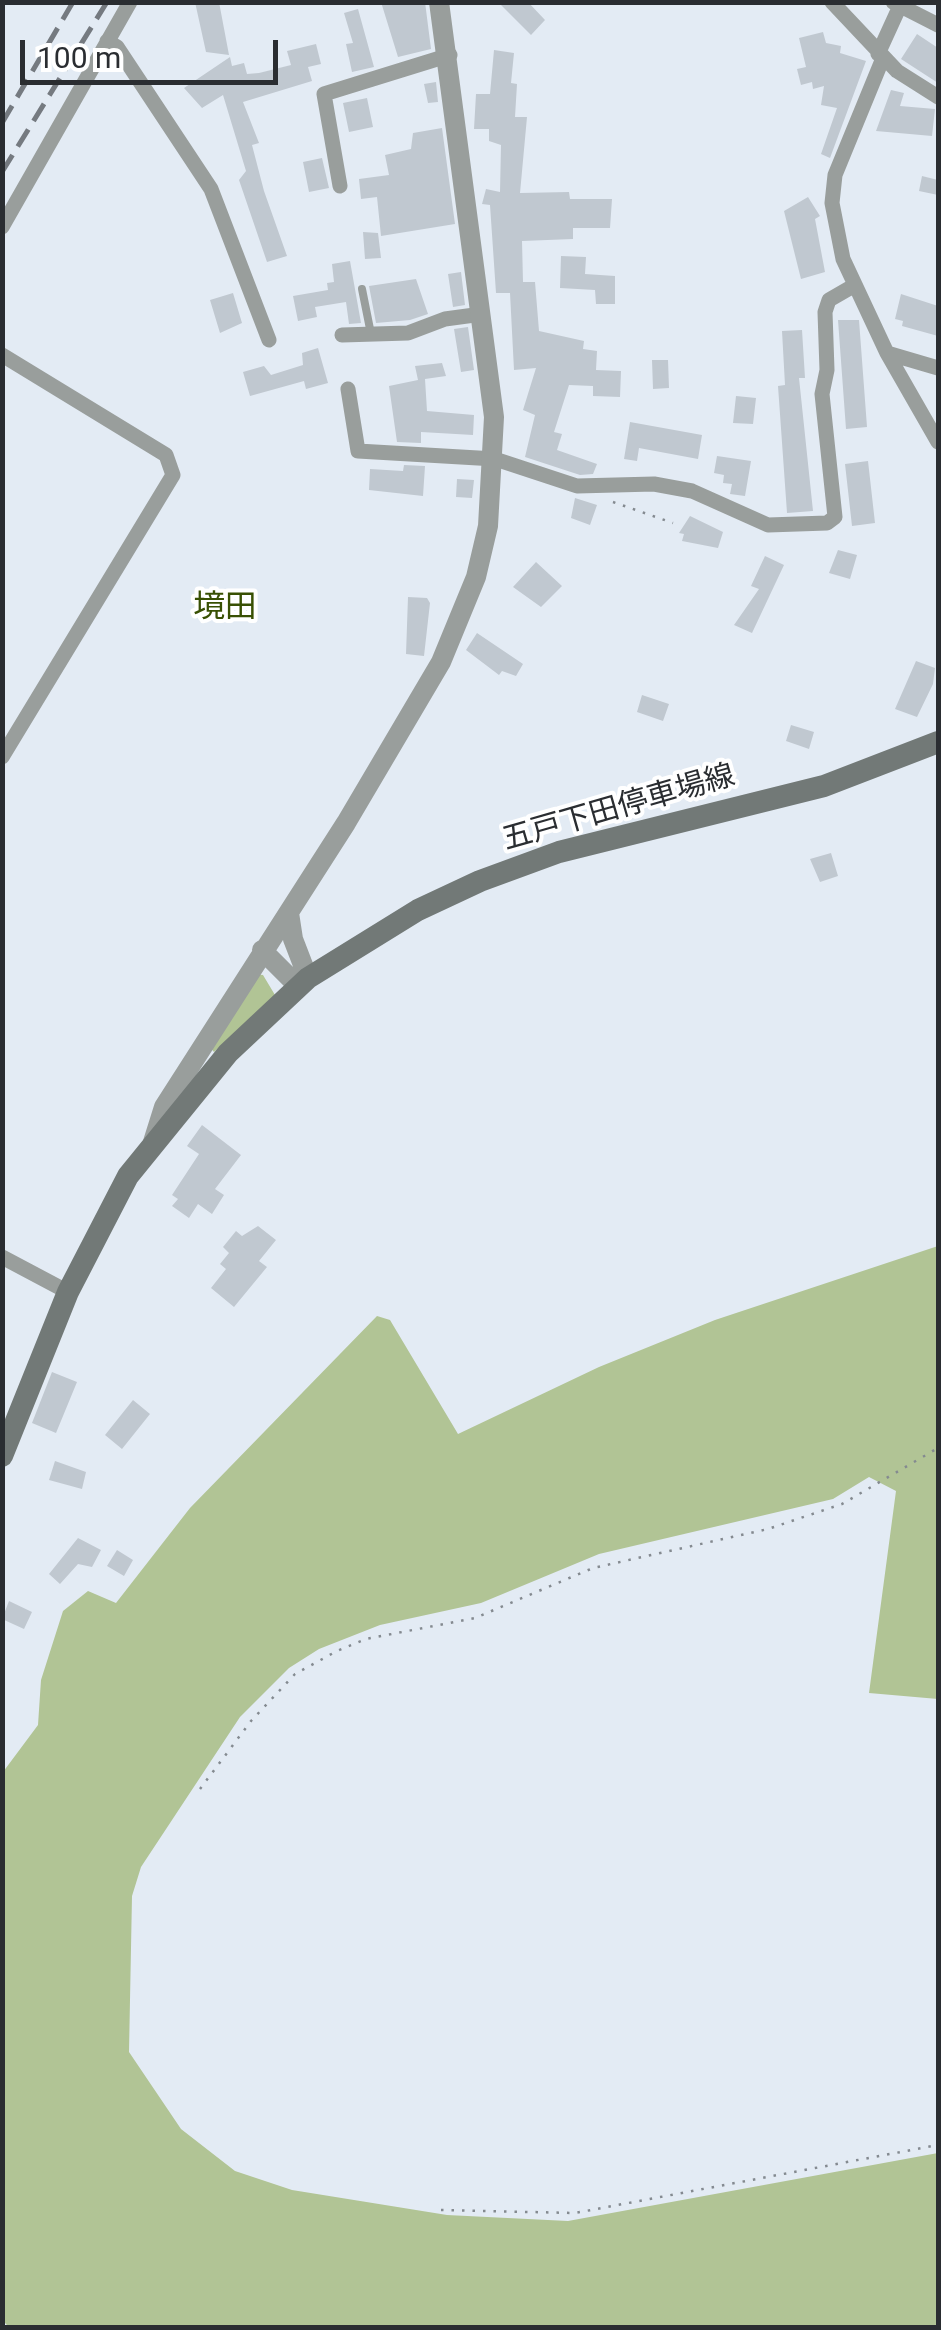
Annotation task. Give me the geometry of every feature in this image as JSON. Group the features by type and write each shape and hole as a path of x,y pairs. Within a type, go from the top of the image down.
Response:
{"main road":[{"name":"五戸下田停車場線","path":"2,1456 68,1292 128,1176 228,1053 303,982 418,910 480,881 559,852 824,786 938,742"}],"street":[{"path":"2,227 130,2"},
{"path":"832,2 880,56 938,97"},
{"path":"153,1143 164,1107 262,950 289,914 441,662 463,615 488,526 495,459 482,314 443,4"},
{"path":"938,25 896,5 832,204 843,259 887,353 938,442"},
{"path":"106,41 117,47 211,189 269,340"},
{"path":"340,186 324,94 450,55"},
{"path":"348,389 358,450 495,459 577,486 654,484 692,491 768,525 827,523 835,517 822,394 827,370 825,312 829,300 855,285"},
{"path":"342,335 408,333 445,319 482,314"},
{"path":"887,353 938,368"},
{"path":"2,355 166,455 173,475 2,757"},
{"path":"289,914 303,982"},
{"path":"262,950 303,982"},
{"path":"2,1257 68,1292"}],"lane":[{"path":"362,289 371,334"}],"path":[{"path":"577,486 673,523"},
{"path":"200,1789 250,1721 295,1674 337,1651 366,1639 476,1618 594,1568 768,1529 842,1504 938,1448"},
{"path":"440,2210 575,2213 938,2146"}],"green space":[{"path":"255,974 263,975 275,995 214,1052 209,1046"},
{"path":"938,1246 938,1699 869,1693 896,1491 869,1477 833,1499 599,1554 481,1603 380,1625 319,1649 289,1668 240,1717 141,1867 132,1896 129,2052 181,2129 235,2171 292,2190 447,2215 568,2221 938,2153 938,2327 10,2328 3,2321 3,1772 38,1725 41,1680 63,1611 88,1591 116,1603 190,1508 377,1316 390,1320 458,1434 599,1367 715,1320"}],"building":[{"path":"195,2 219,2 229,55 206,52"},
{"path":"381,2 425,2 431,49 398,57"},
{"path":"498,2 528,2 545,20 531,35"},
{"path":"358,9 374,67 352,72 346,44 353,43 344,13"},
{"path":"823,32 826,43 841,46 840,53 866,61 830,158 821,154 837,108 821,105 824,86 813,89 812,82 801,85 797,69 806,67 799,38"},
{"path":"917,34 938,48 938,83 901,59"},
{"path":"316,44 321,64 308,67 312,81 243,102 259,143 252,145 264,191 287,256 267,262 239,180 246,171 223,95 202,108 184,88 230,57 232,66 244,63 247,74 259,73 291,65 287,51"},
{"path":"494,50 514,53 511,83 517,84 515,117 527,117 520,193 569,192 570,199 612,199 610,228 573,228 573,239 522,241 523,282 535,282 539,331 584,341 583,349 597,351 596,370 621,371 620,397 593,396 593,386 569,385 554,432 562,434 557,450 597,464 593,474 580,475 525,457 535,415 523,410 536,368 514,370 510,293 496,293 490,205 482,204 486,189 500,192 501,145 489,141 489,129 474,129 476,94 490,94"},
{"path":"436,82 438,102 428,103 424,84"},
{"path":"891,90 904,93 900,106 935,109 932,136 876,131"},
{"path":"367,98 373,127 349,132 343,103"},
{"path":"442,128 455,224 381,236 377,197 361,199 359,179 389,175 385,155 411,149 413,133"},
{"path":"322,158 329,188 309,192 303,162"},
{"path":"922,176 938,180 938,195 919,191"},
{"path":"808,197 820,216 815,219 825,272 801,279 784,211"},
{"path":"363,232 378,233 381,258 365,259"},
{"path":"561,256 586,257 585,274 615,276 615,304 596,304 595,290 560,288"},
{"path":"350,261 361,323 349,324 346,302 315,307 317,317 298,321 293,296 328,290 327,283 334,282 332,264"},
{"path":"461,272 465,305 453,307 448,274"},
{"path":"416,279 428,314 376,323 369,286"},
{"path":"233,293 242,323 220,333 210,300"},
{"path":"901,294 938,306 938,336 902,326 903,321 895,319"},
{"path":"838,320 859,320 867,427 846,429"},
{"path":"468,327 474,370 461,372 454,329"},
{"path":"802,330 805,378 799,378 813,511 787,513 778,386 785,385 782,331"},
{"path":"318,348 328,383 306,389 304,381 250,396 243,372 264,366 271,375 303,365 302,353"},
{"path":"652,360 668,360 669,388 653,389"},
{"path":"442,363 446,376 425,379 427,411 474,415 473,435 421,432 421,443 397,442 389,386 418,380 415,366"},
{"path":"736,396 756,398 753,424 733,423"},
{"path":"630,422 702,435 698,459 639,448 637,461 624,459"},
{"path":"717,456 751,461 745,496 730,494 732,484 723,483 724,475 714,473"},
{"path":"868,461 875,523 852,526 845,464"},
{"path":"404,465 425,466 423,496 369,490 370,469 403,471"},
{"path":"457,479 474,480 472,498 456,497"},
{"path":"575,498 597,505 590,525 571,518"},
{"path":"690,516 723,532 718,548 682,541 684,534 679,533"},
{"path":"838,550 857,555 850,579 829,573"},
{"path":"765,556 784,565 752,633 734,625 759,589 751,586"},
{"path":"536,562 562,586 541,607 513,587"},
{"path":"408,597 427,598 430,603 424,656 406,654"},
{"path":"477,633 523,664 516,676 502,671 499,675 466,650"},
{"path":"916,661 935,668 933,684 917,717 895,709"},
{"path":"642,695 669,704 663,721 637,712"},
{"path":"791,725 814,732 809,749 786,741"},
{"path":"831,853 838,876 820,882 810,859"},
{"path":"202,1125 241,1155 215,1189 224,1195 212,1214 198,1204 189,1218 172,1206 178,1199 172,1195 199,1154 187,1146"},
{"path":"258,1226 276,1240 259,1261 267,1267 234,1307 211,1288 226,1269 220,1264 229,1253 223,1247 236,1231 242,1236"},
{"path":"52,1372 77,1382 56,1433 32,1423"},
{"path":"133,1400 150,1414 122,1449 105,1435"},
{"path":"55,1461 86,1472 82,1489 49,1480"},
{"path":"78,1538 101,1550 92,1567 78,1564 60,1584 49,1574"},
{"path":"117,1550 133,1560 124,1576 107,1566"},
{"path":"9,1601 32,1612 24,1629 2,1619"}],"railway":[{"path":"2,123 73,2"},
{"path":"2,172 107,2"}],"district":[{"name":"境田","path":"225,609"}]}
